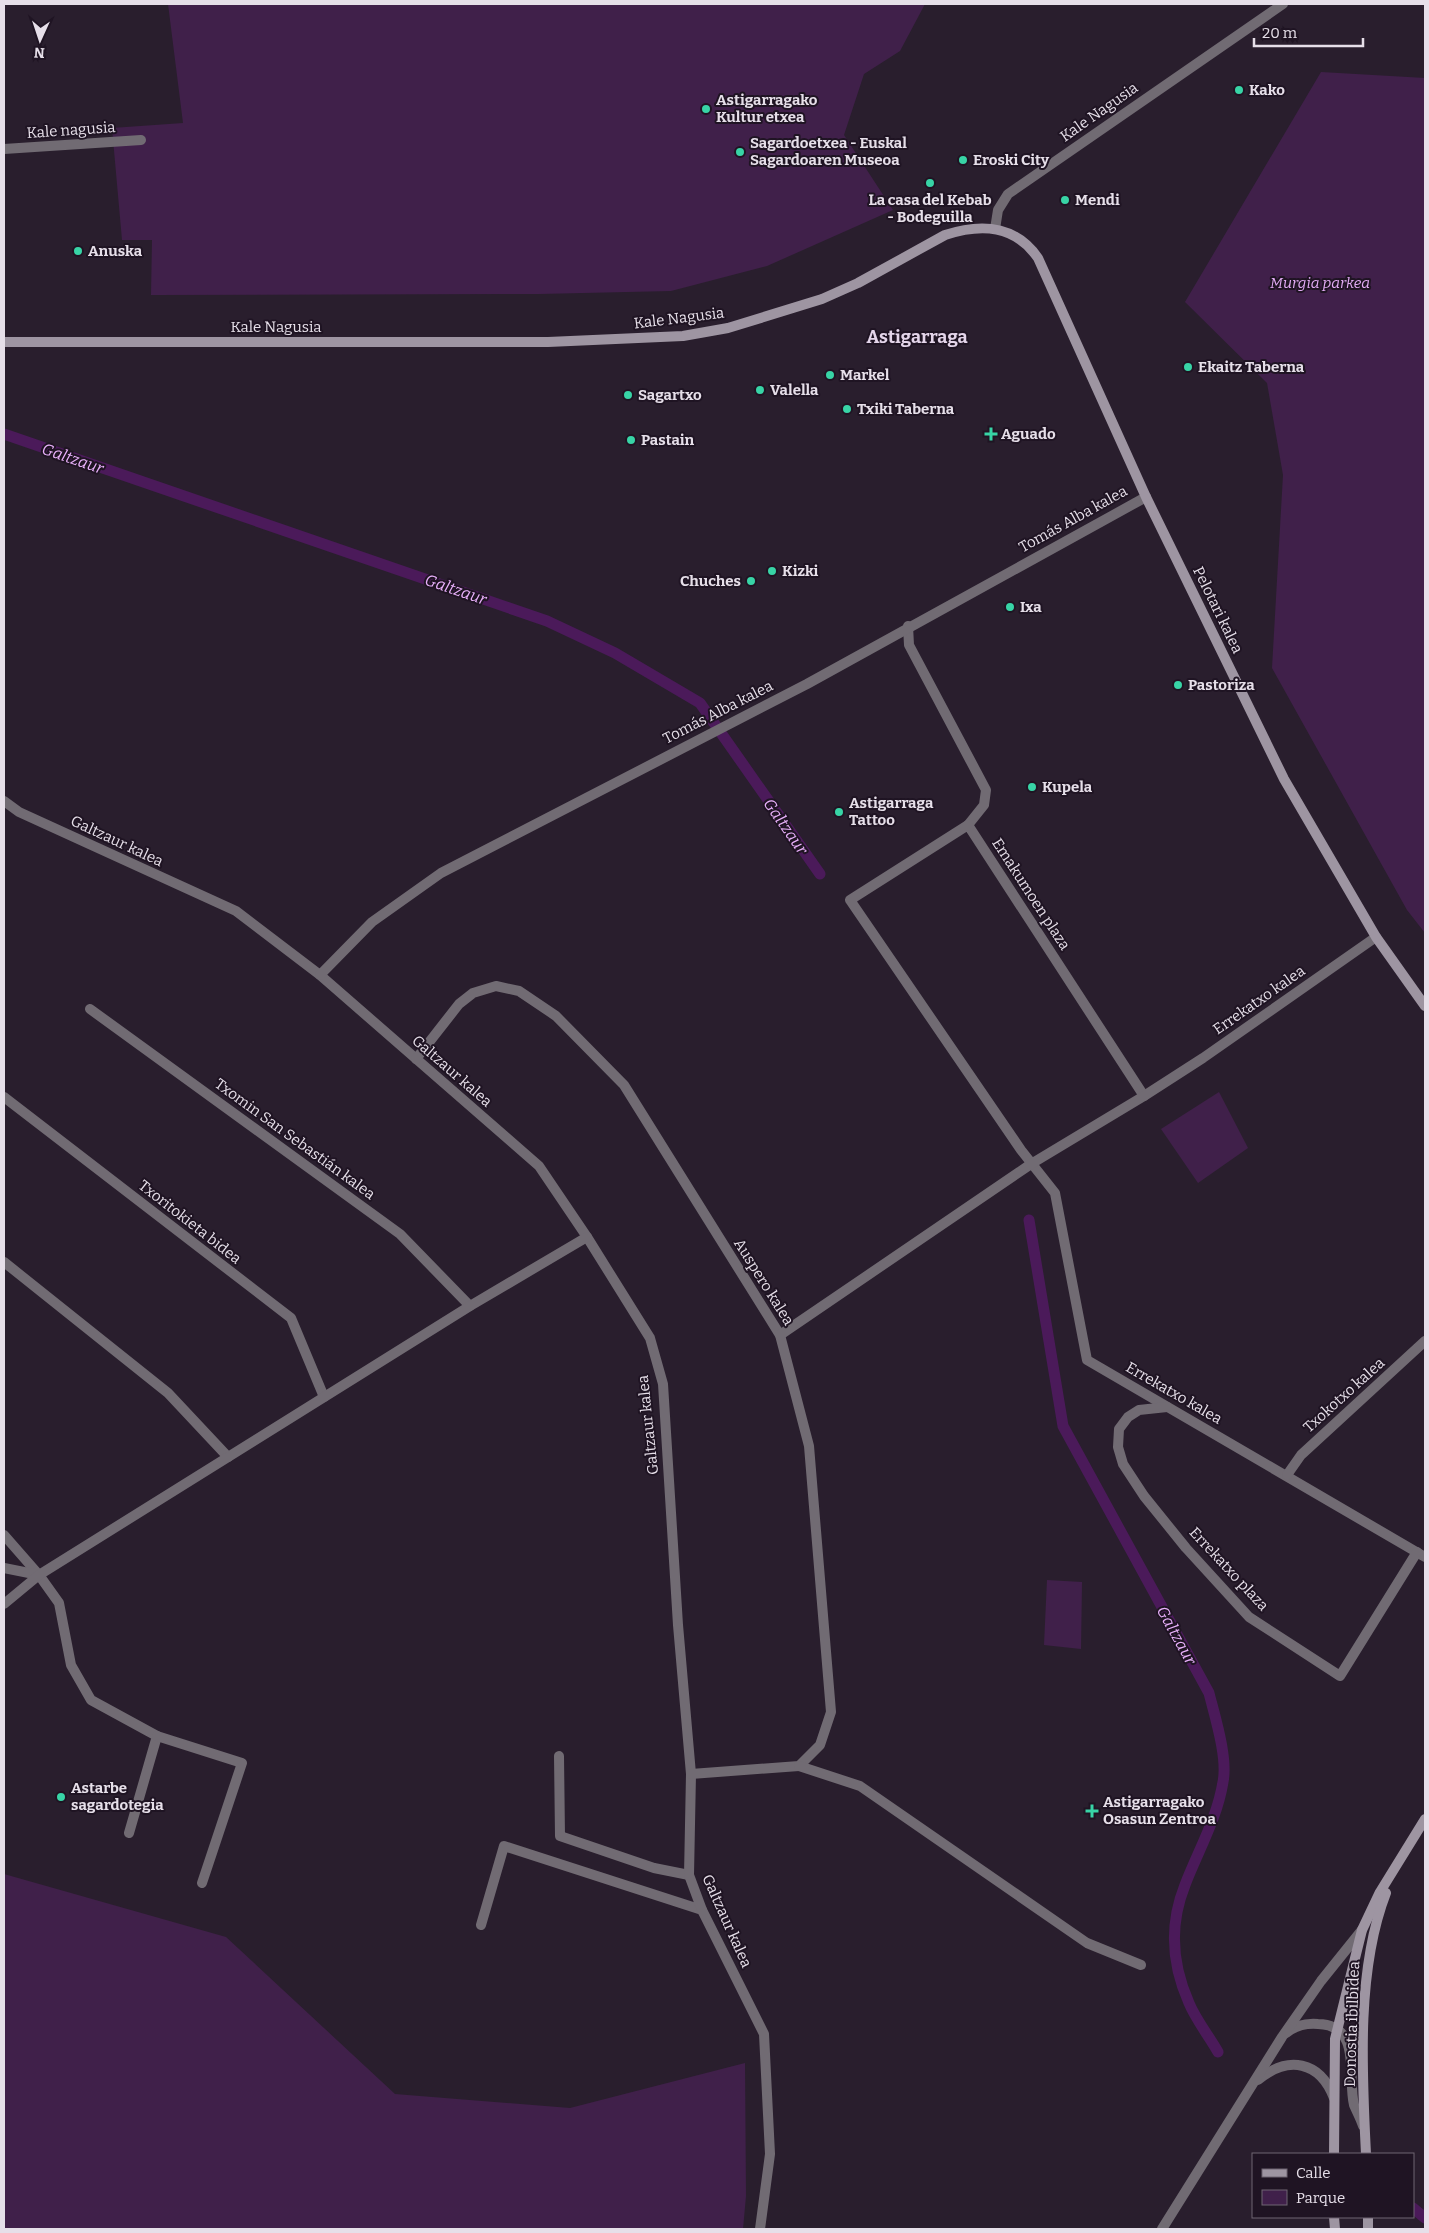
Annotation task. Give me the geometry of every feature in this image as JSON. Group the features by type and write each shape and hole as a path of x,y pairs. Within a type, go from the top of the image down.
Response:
{"street":[{"name":"Kale Nagusia","path":"4,342 548,342 683,336 728,328 822,299 858,283 945,235 971,228 994,229 998,210 1008,194 1283,4"},
{"name":"Kale nagusia","path":"4,149 141,140"},
{"name":"Pelotari kalea","path":"994,229 1020,239 1028,245 1038,258 1146,497 1284,779 1376,937 1425,1006"},
{"name":"Tomás Alba kalea","path":"320,975 372,922 441,873 704,735 807,684 908,626 1146,497"},
{"path":"908,626 909,645 986,790 984,806 968,825"},
{"name":"Galtzaur kalea","path":"4,802 19,812 236,911 320,975 539,1166 587,1237 650,1338 662,1384 691,1774 689,1875 702,1910 764,2034 770,2154 760,2229"},
{"name":"Errekatxo kalea","path":"968,825 850,900 1031,1164 1055,1194 1087,1360 1421,1555"},
{"name":"Emakumoen plaza","path":"968,825 1144,1096"},
{"name":"Errekatxo kalea","path":"780,1335 1031,1164 1203,1058 1376,937"},
{"name":"Auspero kalea","path":"416,1059 459,1004 473,993 496,986 518,991 556,1016 624,1085 780,1335 809,1446 831,1712 820,1745 799,1766"},
{"name":"Txomin San Sebastián kalea","path":"90,1009 400,1234 470,1306"},
{"name":"Txoritokieta bidea","path":"4,1097 290,1318 324,1397"},
{"path":"4,1604 39,1574 470,1306 587,1237"},
{"path":"4,1262 168,1393 228,1457"},
{"name":"Txokotxo kalea","path":"1287,1476 1301,1454 1425,1341"},
{"name":"Errekatxo plaza","path":"1167,1407 1139,1410 1128,1416 1119,1429 1118,1447 1123,1464 1144,1496 1180,1540 1249,1617 1340,1676 1421,1555"},
{"path":"4,1536 39,1574 59,1603 71,1665 91,1700 157,1736 242,1763 202,1883"},
{"path":"4,1568 39,1574"},
{"path":"129,1834 157,1736"},
{"path":"558,1756 560,1836 654,1868 689,1875"},
{"path":"691,1774 799,1766 860,1786 1087,1943 1141,1965"},
{"name":"Donostia ibilbidea","path":"1334,2153 1336,2029 1362,1930 1373,1905 1425,1819"},
{"path":"481,1925 504,1846 702,1910"},
{"name":"Donostia ibilbidea","path":"1366,2153 1364,2130 1364,2044 1366,1982 1378,1914 1395,1869"},
{"name":"Donostia ibilbidea","path":"1162,2229 1282,2037 1321,1982 1362,1930"},
{"path":"1282,2037 1293,2028 1307,2024 1322,2024 1336,2029 1347,2039 1350,2048 1354,2105 1364,2130"},
{"name":"Donostia ibilbidea","path":"1252,2085 1278,2066 1290,2064 1304,2066 1314,2070 1323,2078 1330,2087 1334,2098"}],"green space":[{"path":"168,4 925,4 900,51 864,74 844,135 893,210 767,266 671,291 539,294 151,295 152,240 122,240 112,128 183,123"},
{"name":"Murgia parkea","path":"1321,72 1425,78 1425,933 1407,910 1272,668 1283,475 1267,383 1185,302"},
{"path":"1219,1092 1248,1148 1198,1183 1161,1129"},
{"path":"1047,1580 1082,1582 1081,1649 1044,1645"},
{"path":"4,1874 226,1937 395,2094 570,2108 745,2063 746,2196 743,2229 4,2229"}],"waterway":[{"name":"Galtzaur","path":"4,434 547,621 615,653 700,703 820,874"},
{"name":"Galtzaur","path":"1029,1220 1063,1426 1209,1693 1217,1725 1224,1761 1223,1782 1212,1822 1180,1900 1176,1915 1175,1945 1176,1960 1183,1989 1195,2016 1218,2052"},
{"name":"Galtzaur","path":"1414,2209 1425,2218"}],"place":[{"name":"Kako","path":"1239,90"},
{"name":"Astigarragako Kultur etxea","path":"706,109"},
{"name":"Sagardoetxea - Euskal Sagardoaren Museoa","path":"740,152"},
{"name":"Eroski City","path":"963,160"},
{"name":"La casa del Kebab - Bodeguilla","path":"930,183"},
{"name":"Mendi","path":"1065,200"},
{"name":"Anuska","path":"78,251"},
{"name":"Ekaitz Taberna","path":"1188,367"},
{"name":"Markel","path":"830,375"},
{"name":"Valella","path":"760,390"},
{"name":"Sagartxo","path":"628,395"},
{"name":"Txiki Taberna","path":"847,409"},
{"name":"Aguado","path":"991,434"},
{"name":"Pastain","path":"631,440"},
{"name":"Kizki","path":"772,571"},
{"name":"Chuches","path":"751,581"},
{"name":"Ixa","path":"1010,607"},
{"name":"Pastoriza","path":"1178,685"},
{"name":"Kupela","path":"1032,787"},
{"name":"Astigarraga Tattoo","path":"839,812"},
{"name":"Astarbe sagardotegia","path":"61,1797"},
{"name":"Astigarragako Osasun Zentroa","path":"1092,1811"}],"district":[{"name":"Astigarraga","path":"917,337"}]}
